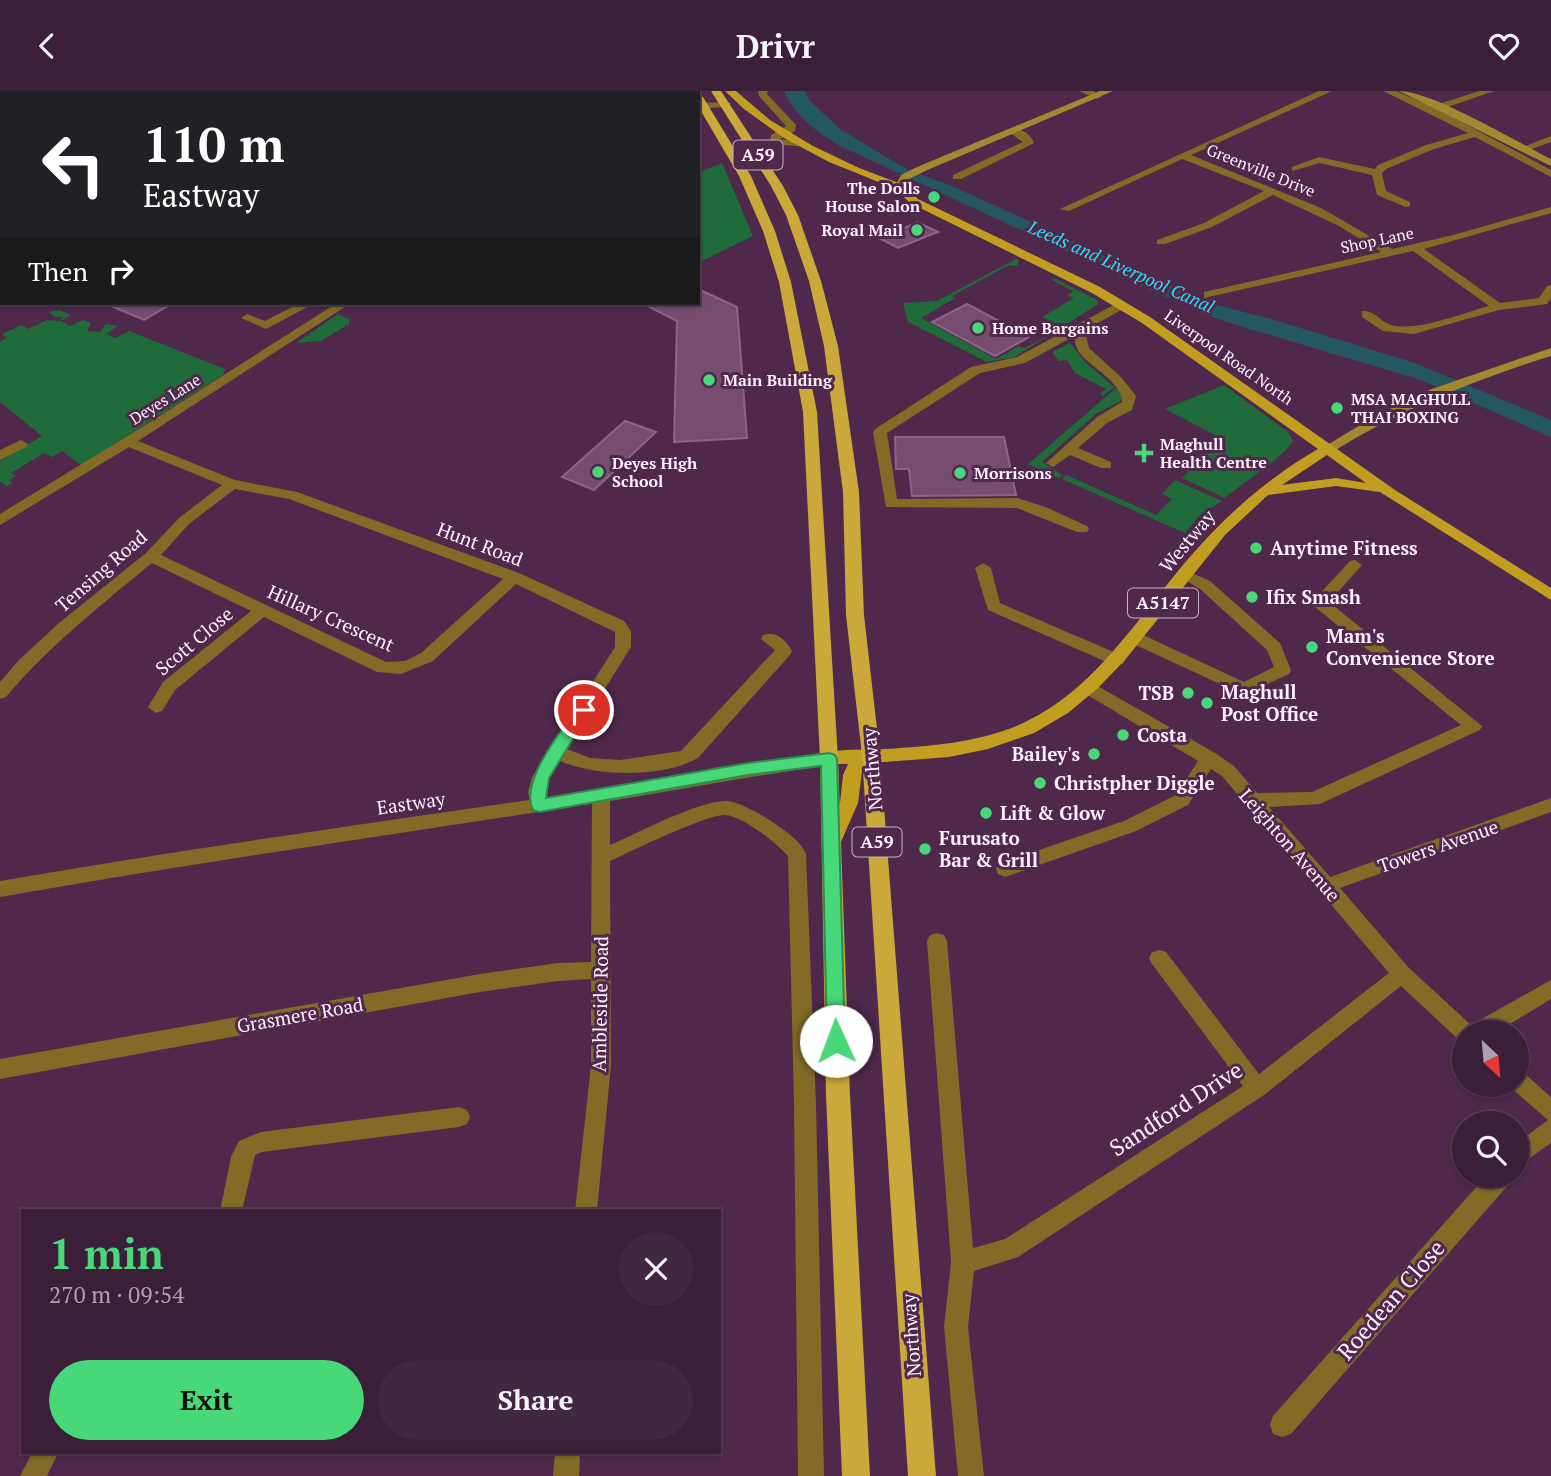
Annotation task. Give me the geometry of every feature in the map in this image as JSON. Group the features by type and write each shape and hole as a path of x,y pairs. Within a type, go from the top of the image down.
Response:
{"highway":[{"name":"Northway","path":"708,98 777,186 792,215 815,281 831,346 851,492 855,615 872,755 922,1476"},
{"name":"A59","path":"708,98 769,231 785,282 810,412 829,759 838,1095 856,1476"}],"main road":[{"path":"903,182 921,169 1108,91"},
{"path":"1404,91 1551,163"},
{"path":"708,98 785,133"},
{"name":"Liverpool Road North","path":"805,145 874,178 903,182 903,193 914,201 1100,292 1329,448 1390,493 1551,595"},
{"name":"Westway","path":"829,759 960,748 988,743 1046,719 1090,689 1135,638 1220,532 1264,492 1297,467 1358,429 1429,396 1482,374 1551,352"},
{"path":"1264,492 1336,482 1390,493"},
{"path":"831,846 849,802 852,772 872,755"}],"street":[{"path":"763,91 762,94 791,125 791,129 775,137 774,142 805,145"},
{"path":"1084,91 1097,96"},
{"name":"Greenville Drive","path":"1182,155 1327,91"},
{"path":"1388,91 1551,174"},
{"path":"1439,107 1489,91"},
{"path":"957,177 1030,143 1027,138 1014,131"},
{"path":"1406,204 1381,193 1377,173 1381,167 1408,155 1476,134"},
{"path":"1523,149 1551,139"},
{"path":"1065,209 1082,204 1182,155"},
{"name":"Greenville Drive","path":"1182,155 1345,223 1392,254"},
{"path":"1296,169 1319,160 1377,173"},
{"path":"1162,243 1208,225 1272,191"},
{"name":"Shop Lane","path":"1208,295 1267,279 1392,254 1551,210"},
{"path":"1416,248 1498,307"},
{"path":"1366,314 1387,328 1414,330 1498,307 1544,301 1551,289"},
{"path":"247,318 266,325 305,305"},
{"name":"Deyes Lane","path":"0,520 128,442 342,305"},
{"path":"1082,529 1018,503 891,504 880,432 976,370 1021,360 1121,305"},
{"path":"1053,463 1102,420 1127,407 1129,402 1129,396 1116,380 1083,349 1079,327"},
{"name":"Hunt Road","path":"128,442 232,484 292,495 514,577 611,619 623,631 623,647 541,777 537,792 539,806"},
{"path":"0,456 21,444"},
{"path":"1068,449 1106,465"},
{"name":"Tensing Road","path":"0,693 25,664 151,556 184,521 232,484"},
{"name":"Hillary Crescent","path":"151,556 383,668 394,669 418,663 427,657 514,577"},
{"path":"1251,800 1314,799 1474,726 1320,603 1355,565"},
{"path":"983,568 993,606 1116,660"},
{"path":"1135,638 1244,689 1283,670 1275,647 1205,585 1185,575"},
{"name":"Scott Close","path":"156,707 169,687 262,610"},
{"path":"557,752 575,761 612,769 685,757 692,753 784,651 779,643 769,639"},
{"name":"Leighton Avenue","path":"1090,689 1228,771 1402,974 1452,1020"},
{"path":"1005,869 1130,826 1182,800 1209,758"},
{"name":"Eastway","path":"0,889 141,865 539,806 724,773 829,759"},
{"name":"Ambleside Road","path":"586,1209 601,1065 601,796"},
{"name":"Towers Avenue","path":"1325,886 1551,805"},
{"path":"603,856 708,811 724,808 738,813 788,843 797,853 805,1104 811,1476"},
{"path":"937,941 963,1262 956,1327 971,1476"},
{"path":"1159,958 1256,1089"},
{"name":"Grasmere Road","path":"0,1069 480,983 558,972 600,970"},
{"name":"Sandford Drive","path":"963,1262 1010,1249 1256,1089 1402,974"},
{"path":"1498,1020 1551,989"},
{"path":"1530,1092 1551,1111"},
{"path":"231,1209 242,1157 247,1148 261,1142 459,1117"},
{"path":"1529,1147 1551,1129"},
{"name":"Roedean Close","path":"1282,1425 1490,1188"},
{"path":"33,1476 45,1454"},
{"path":"566,1476 568,1454"}],"green space":[{"path":"722,163 753,236 700,262 700,201 700,172"},
{"path":"1016,259 1019,261 1017,266 1009,265 952,296 955,298 921,318 996,359 1019,346 1024,348 1050,335 1014,357 987,362 908,322 903,303 937,301"},
{"path":"1054,278 1097,300 1098,304 1053,333 1048,331 1055,324 1042,317 1074,298 1067,295 1073,291 1052,280"},
{"path":"59,310 71,315 61,321 70,326 83,320 91,323 87,331 100,332 106,324 117,326 107,334 115,338 129,331 225,369 223,375 81,465 62,451 52,457 44,453 11,473 16,476 9,480 13,483 7,486 0,482 0,461 42,436 0,402 0,342 6,338 2,334 22,325 28,329 47,320 60,321 62,317 55,317 49,312"},
{"path":"338,314 349,319 349,324 321,341 296,343"},
{"path":"1070,343 1085,362 1114,387 1103,396 1100,394 1106,389 1075,373 1067,360 1059,361 1052,352"},
{"path":"1224,385 1288,432 1293,441 1272,462 1225,498 1182,478 1205,454 1183,444 1185,442 1205,451 1219,437 1165,409"},
{"path":"1116,388 1122,395 1121,401 1097,413 1042,462 1062,475 1059,478 1028,464"},
{"path":"1066,475 1156,515 1172,499 1162,494 1175,480 1222,501 1201,514 1185,533 1062,479"}],"water":[{"name":"Leeds and Liverpool Canal","path":"784,91 805,91 809,100 840,129 906,169 952,186 1189,294 1199,302 1281,322 1415,363 1551,420 1551,437 1421,380 1230,323 1201,313 1195,306 1163,296 840,146 800,116"}],"building":[{"name":"Royal Mail","path":"917,222 938,232 898,248 881,239"},
{"name":"Main Building","path":"700,290 737,307 747,438 674,442 677,321 646,305 700,305"},
{"name":"Home Bargains","path":"967,304 1029,337 995,356 932,322"},
{"path":"109,305 170,305 144,320"},
{"path":"625,421 656,432 594,490 562,477"},
{"name":"Morrisons","path":"895,437 1004,437 1016,495 912,496 909,469 896,469"}],"place":[{"name":"The Dolls House Salon","path":"934,197"},
{"name":"Royal Mail","path":"917,230"},
{"name":"Home Bargains","path":"978,328"},
{"name":"Main Building","path":"709,380"},
{"name":"MSA MAGHULL THAI BOXING","path":"1337,408"},
{"name":"Maghull Health Centre","path":"1144,453"},
{"name":"Deyes High School","path":"598,472"},
{"name":"Morrisons","path":"960,473"},
{"name":"Anytime Fitness","path":"1256,548"},
{"name":"Ifix Smash","path":"1252,597"},
{"name":"Mam's Convenience Store","path":"1312,647"},
{"name":"TSB","path":"1188,693"},
{"name":"Maghull Post Office","path":"1207,703"},
{"name":"Costa","path":"1123,735"},
{"name":"Bailey's","path":"1094,754"},
{"name":"Christpher Diggle","path":"1040,783"},
{"name":"Lift & Glow","path":"986,813"},
{"name":"Furusato Bar & Grill","path":"925,849"}],"route":[{"path":"584,710 541,777 537,792 539,806 748,769 829,759 836,1041"}]}
